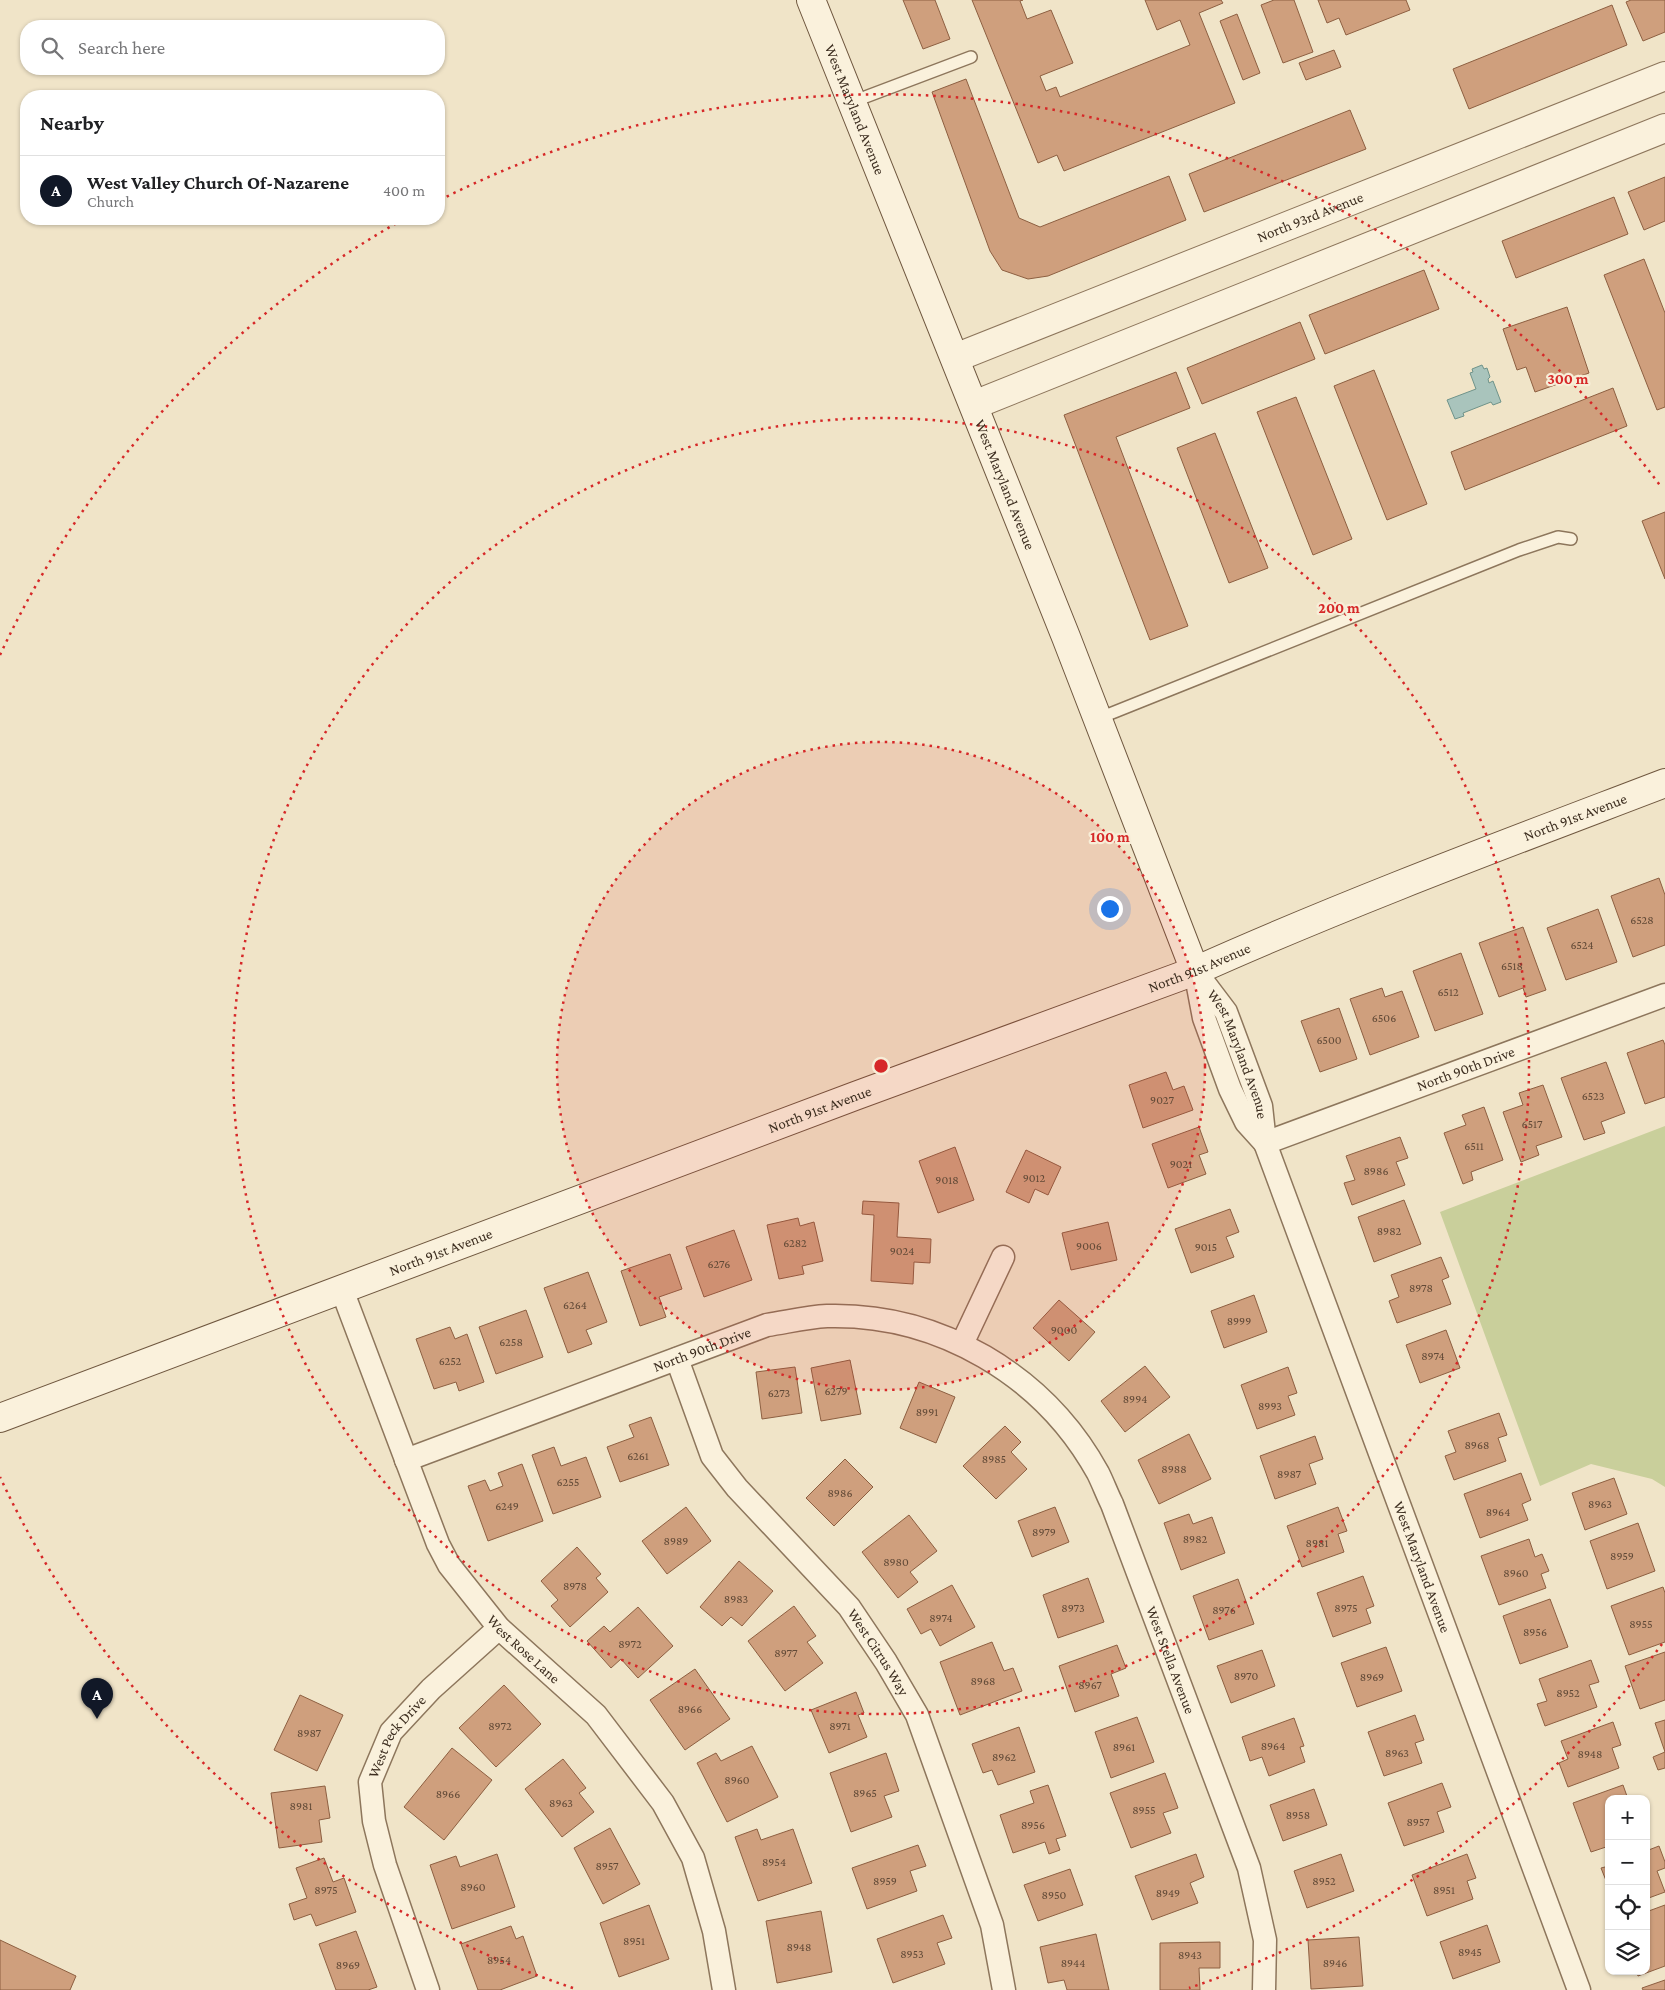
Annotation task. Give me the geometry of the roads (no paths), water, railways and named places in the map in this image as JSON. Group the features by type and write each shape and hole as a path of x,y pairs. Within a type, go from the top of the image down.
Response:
{"main road":[{"name":"West Maryland Avenue","path":"811,0 974,405 1195,971"},
{"name":"North 93rd Avenue","path":"955,358 1665,76"},
{"path":"974,405 1665,128"},
{"name":"North 91st Avenue","path":"0,1418 846,1099 1195,971 1247,948 1513,841 1665,782"}],"street":[{"name":"West Maryland Avenue","path":"1195,971 1204,1018 1230,1088 1246,1122 1266,1143 1579,1990"},
{"name":"North 90th Drive","path":"1266,1143 1665,995"},
{"path":"962,1344 1003,1257"},
{"name":"West Rose Lane","path":"342,1290 438,1544 445,1558 463,1584 499,1628 596,1715 663,1803 693,1858 714,1932 724,1990"},
{"name":"North 90th Drive","path":"406,1460 767,1325 826,1316 866,1317 933,1332 962,1344 1002,1367"},
{"name":"West Citrus Way","path":"677,1359 712,1456 736,1488 849,1607 886,1662 917,1715 992,1925 1004,1990"},
{"name":"West Stella Avenue","path":"1002,1367 1032,1391 1079,1444 1098,1473 1112,1504 1249,1868 1265,1940 1264,1990"},
{"name":"West Peck Drive","path":"428,1990 385,1865 374,1821 370,1782 391,1732 431,1689 499,1628"}],"lane":[{"path":"852,102 971,57"},
{"path":"1097,719 1519,550 1558,537 1571,539"}],"water":[{"path":"1482,365 1484,369 1487,368 1490,377 1488,379 1489,383 1493,381 1501,402 1493,405 1491,402 1463,413 1464,416 1455,419 1447,400 1476,389 1470,373 1473,372 1472,369"}],"place":[{"name":"West Valley Church Of-Nazarene","path":"97,1719"}]}
